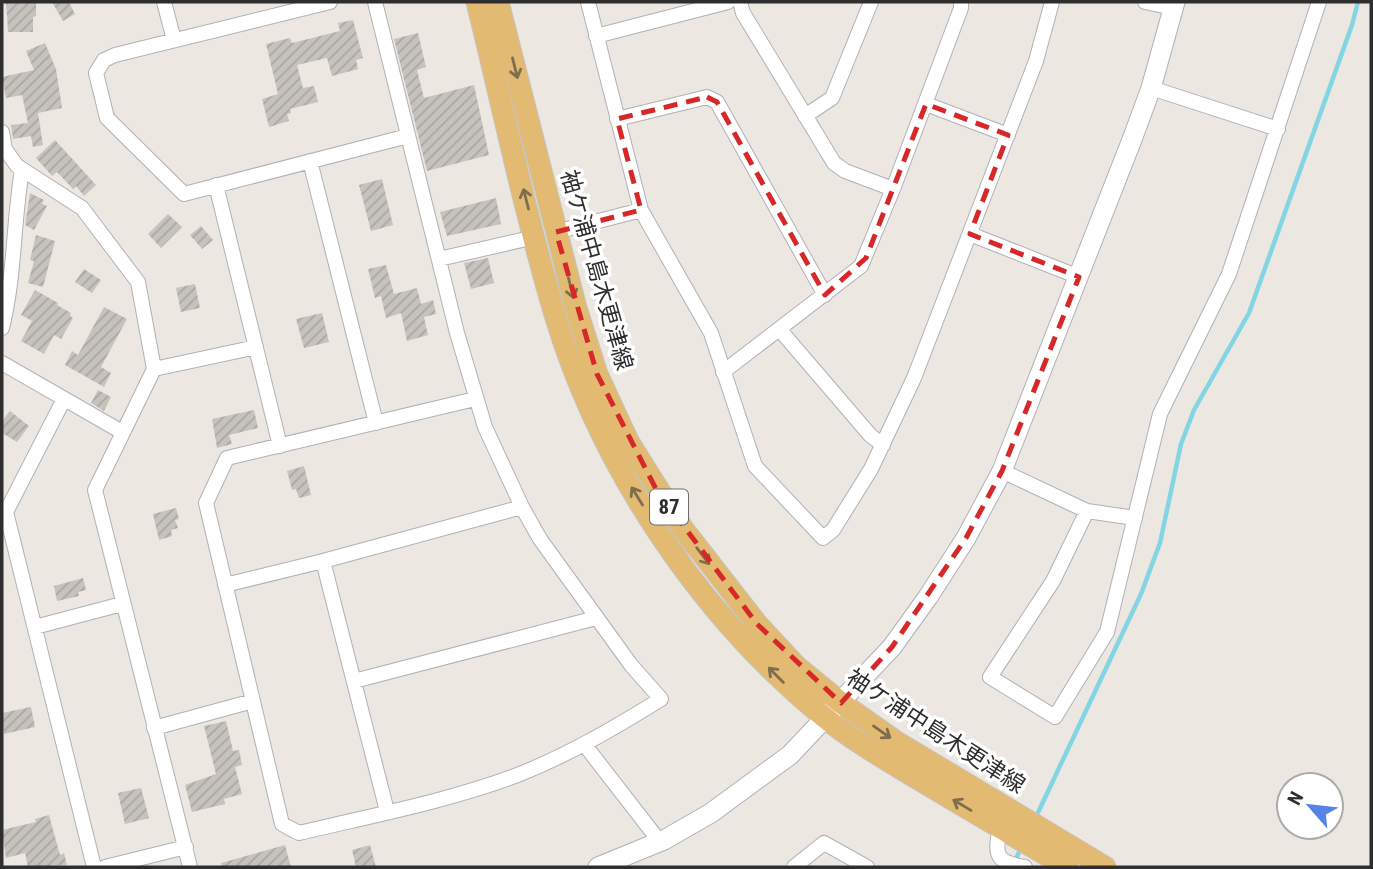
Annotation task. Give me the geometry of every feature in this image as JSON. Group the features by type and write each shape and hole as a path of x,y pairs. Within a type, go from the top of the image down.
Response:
{"main road":[{"name":"袖ケ浦中島木更津線","path":"477,2 556,319 589,405 626,477 669,548 706,599 787,685 895,741 1068,860"},
{"name":"袖ケ浦中島木更津線","path":"498,2 576,309 597,374 628,441 656,489 691,540 757,624 833,711"},
{"name":"87","path":"833,711 893,763 1000,828 1068,860 1105,867"}],"street":[{"path":"164,2 174,40"},
{"path":"330,2 115,55 104,60 96,73 107,118 184,194 408,136"},
{"path":"375,2 475,399 485,427 522,508 540,539 631,665 662,699 584,744 518,774 465,792 299,834 282,824 206,503 227,458 475,399"},
{"path":"588,2 641,210 711,333 755,466 823,538 832,530 871,469 914,378 1036,61 1052,2"},
{"path":"596,36 728,2"},
{"path":"740,2 743,13 834,163 845,171 893,189"},
{"path":"805,116 832,98 871,2"},
{"path":"723,372 861,266 926,104 961,2"},
{"path":"598,867 660,842 710,813 790,755 892,647 966,538 1002,471 1151,88 1174,5 1145,2"},
{"path":"1087,511 1054,582 990,677 1055,717 1107,632 1160,414 1229,274 1319,2"},
{"path":"1151,88 1278,129"},
{"path":"617,119 707,97 717,102 825,295"},
{"path":"926,104 1008,135"},
{"path":"2,132 5,149 22,170 82,208 138,282 154,369 95,490 190,867"},
{"path":"310,161 376,423"},
{"path":"2,328 11,282 17,199 22,170"},
{"path":"216,185 280,446"},
{"path":"556,232 641,210"},
{"path":"970,234 1079,277"},
{"path":"439,259 535,237"},
{"path":"780,330 870,435 883,445"},
{"path":"154,369 256,347"},
{"path":"2,363 122,432"},
{"path":"64,399 6,512 93,867"},
{"path":"1002,471 1087,511 1135,518"},
{"path":"225,584 522,508"},
{"path":"323,561 387,811"},
{"path":"35,626 122,604"},
{"path":"354,681 596,618"},
{"path":"153,728 253,701"},
{"path":"584,744 660,842"},
{"path":"1000,828 996,845 999,856 1009,864 1026,867"},
{"path":"794,867 824,843 867,867"},
{"path":"104,867 186,847"}],"highlighted area":[{"path":"707,97 717,102 825,295 866,258 926,104 1008,135 970,234 1079,277 1002,471 966,538 892,647 841,703 757,624 656,489 597,374 556,232 641,210 617,119"}],"building":[{"path":"6,2 36,2 33,32 8,32"},
{"path":"52,2 69,2 75,14 63,21"},
{"path":"353,20 363,58 356,60 358,69 332,76 327,58 297,65 303,88 314,86 318,102 290,109 291,113 287,114 289,121 269,127 262,99 278,94 266,44 290,38 292,43 340,31 338,23"},
{"path":"418,33 426,67 417,70 424,98 474,85 489,155 427,171 394,39"},
{"path":"45,43 56,69 62,108 38,113 43,145 33,147 31,136 13,139 11,125 28,123 22,95 6,98 2,77 34,70 26,51"},
{"path":"55,140 96,185 84,196 76,186 73,189 57,172 52,176 36,158"},
{"path":"382,179 393,225 371,231 359,185"},
{"path":"30,193 44,200 42,204 47,206 34,230 25,225"},
{"path":"496,198 501,224 447,236 440,212"},
{"path":"168,214 182,227 161,248 148,234"},
{"path":"201,226 213,240 202,249 190,235"},
{"path":"36,235 55,241 43,287 28,283 34,261 30,260"},
{"path":"488,258 494,283 471,289 464,263"},
{"path":"386,265 394,294 417,288 421,304 433,300 436,314 424,317 428,335 407,341 401,313 386,318 381,296 375,298 368,269"},
{"path":"84,269 101,280 92,293 75,282"},
{"path":"195,284 200,308 181,312 176,288"},
{"path":"35,290 58,303 57,305 71,313 73,318 61,339 54,335 44,354 21,341 32,321 21,315"},
{"path":"104,307 127,319 101,367 111,373 104,387 65,365 72,351 78,355"},
{"path":"322,313 329,342 304,348 296,319"},
{"path":"98,390 111,397 104,411 91,403"},
{"path":"254,410 258,428 229,435 232,444 217,448 212,419"},
{"path":"10,411 29,426 17,442 2,433 2,421"},
{"path":"304,466 311,495 299,498 296,489 292,490 287,471"},
{"path":"176,508 179,519 175,520 178,528 171,530 172,536 159,540 153,514"},
{"path":"83,578 86,590 78,592 79,596 57,601 54,586"},
{"path":"31,707 35,727 4,734 2,713"},
{"path":"226,721 233,751 239,750 242,765 235,767 242,794 224,799 225,804 192,812 185,785 216,774 204,726"},
{"path":"141,788 149,818 125,824 118,793"},
{"path":"49,815 60,855 64,853 67,865 28,867 25,853 6,858 2,830 36,822 35,819"},
{"path":"285,845 291,867 222,867 221,863"},
{"path":"370,845 376,867 356,867 352,850"}],"waterway":[{"path":"1035,819 1141,594 1160,543 1181,444 1194,410 1249,313 1358,2"},
{"path":"1014,863 1022,846"}]}
